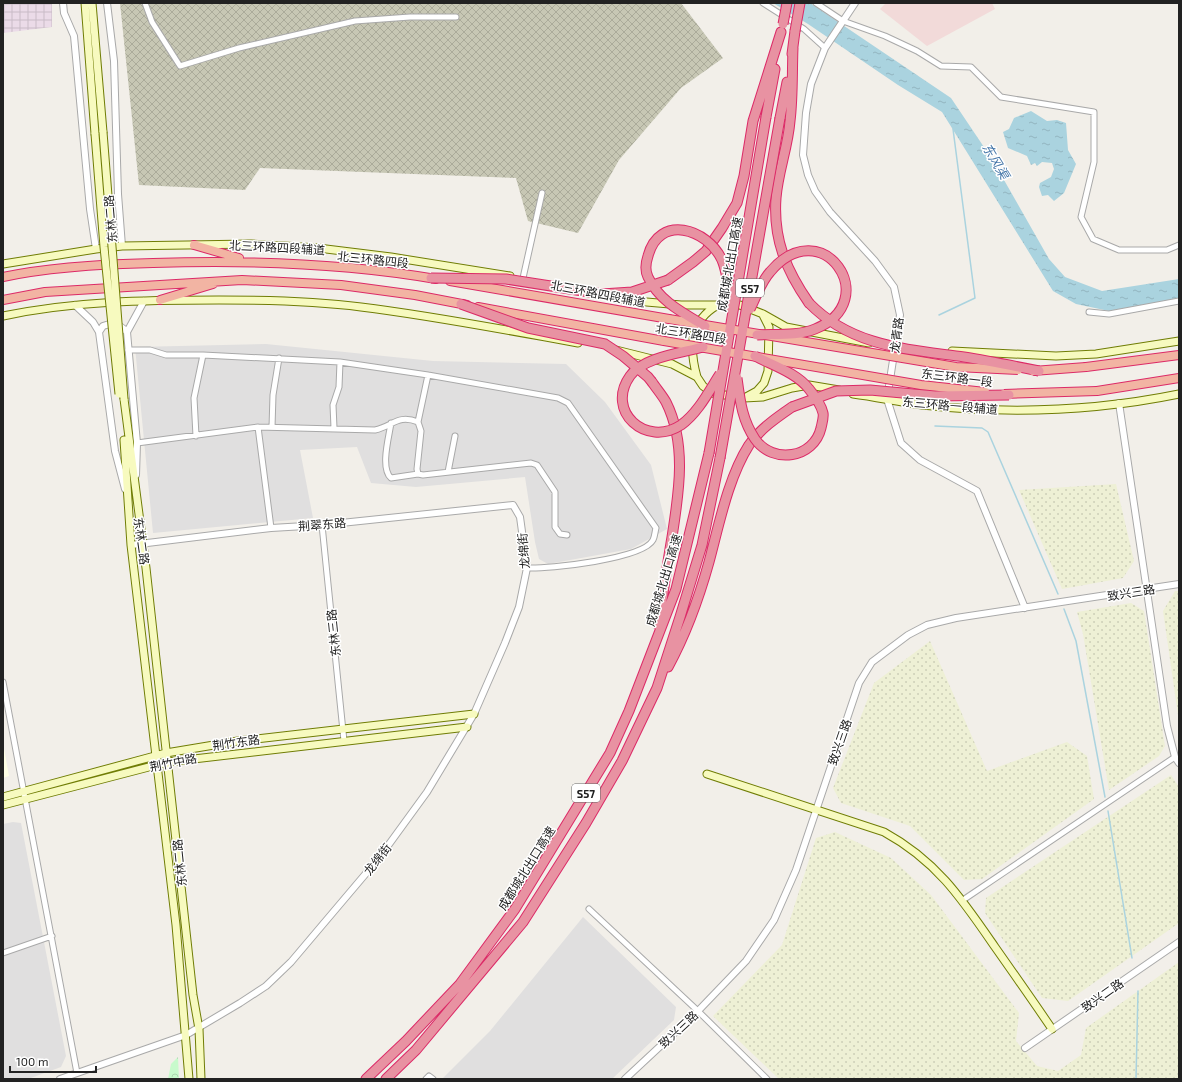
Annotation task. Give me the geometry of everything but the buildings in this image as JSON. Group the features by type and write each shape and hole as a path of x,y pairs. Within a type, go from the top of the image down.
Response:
{"highway":[{"name":"成都城北出口高速","path":"366,1079 406,1041 460,984 515,909 610,752 629,711 655,645 676,588 708,453 787,3"},
{"name":"成都城北出口高速","path":"386,1079 416,1050 522,922 586,823 622,761 657,688 702,545 720,458 800,3"},
{"path":"431,278 506,279 602,294 632,292 668,280 694,262 706,251 737,203 744,176 753,121 782,28"},
{"path":"793,48 790,121 776,199 777,233 784,259 792,278 809,303 823,317 840,329 869,341 1039,371"},
{"path":"705,326 676,309 658,292 647,276 646,262 650,248 659,236 670,231 684,229 705,238 714,248 722,261 727,280 732,317"},
{"path":"194,245 231,257 275,264"},
{"path":"744,319 770,272 792,254 804,251 818,252 829,256 838,266 847,289 844,301 837,314 827,323 814,330 757,335"},
{"name":"北三环路四段","path":"3,276 105,264 212,261 275,264 416,275 737,331"},
{"path":"160,300 226,280"},
{"name":"北三环路四段","path":"3,300 45,292 226,280 341,286 415,295 703,348 733,352"},
{"path":"461,304 528,328 605,344 648,376 666,401 672,418 678,444 681,470 679,499 655,645"},
{"name":"东三环路一段","path":"737,331 956,367 1039,371 1086,367 1177,355"},
{"path":"703,348 654,360 630,375 622,401 625,411 631,420 642,430 654,433 667,431 681,425 704,400 723,370"},
{"name":"东三环路一段","path":"733,352 921,385 1009,395 1097,391 1179,378"},
{"path":"736,368 744,418 756,440 767,450 777,454 792,456 802,452 811,446 819,436 823,413 809,388 792,375 755,356"},
{"path":"657,688 676,654 696,604 726,497 750,445 770,422 792,407 836,391 870,390 935,396 1009,395"}],"main road":[{"name":"东林二路","path":"85,3 99,133 122,400 131,545 157,764 186,1035 189,1079"},
{"name":"东林二路","path":"92,3 99,133"},
{"name":"北三环路四段辅道","path":"3,264 122,246 251,244 318,248 391,257 523,278 635,301 681,305 740,305 763,314"},
{"path":"3,316 34,310 75,305 160,300 268,300 361,307 617,350 672,364 697,377"},
{"path":"697,377 692,357 695,331 703,315 720,304"},
{"path":"763,314 786,327 895,348 1056,356 1096,354 1179,341"},
{"path":"744,398 757,391 764,384 768,370 770,349 769,327 763,314"},
{"name":"东三环路一段辅道","path":"697,377 703,386 712,393 744,398 763,397 792,388 809,385 921,404 963,408 1017,410 1085,407 1179,394"},
{"name":"东林二路","path":"122,400 136,492 168,762 193,995 199,1028 200,1079"},
{"name":"荆竹东路","path":"3,797 24,795 166,753 238,741 474,714"},
{"name":"荆竹中路","path":"3,804 24,795 168,762 344,740 467,727"},
{"path":"707,774 884,832 907,845 931,864 963,900 1052,1029"}],"street":[{"path":"63,3 64,13 74,36 90,209 96,249"},
{"path":"107,3 114,61 118,201 122,246"},
{"path":"145,3 152,22 180,66 238,48 355,21 410,17 456,17"},
{"path":"762,3 804,29 825,48"},
{"path":"816,3 843,21 885,36 917,51 941,66 971,67 1001,97 1094,112 1094,162 1081,217 1093,238 1119,250 1167,250 1179,245"},
{"name":"龙青路","path":"855,3 825,48 811,84 806,113 804,155 808,175 814,191 830,212 875,261 894,287 900,315 887,399 902,443 920,460 977,491 1025,608"},
{"path":"523,278 542,193"},
{"path":"136,492 137,443 127,332 144,301"},
{"path":"1089,312 1109,314 1179,301"},
{"path":"75,305 93,322 99,332 115,451 127,496"},
{"path":"99,332 103,326 119,324 127,332"},
{"path":"128,350 150,350 166,355 202,354 340,362 428,375 558,398 568,403 656,528 653,540 639,551 615,558 542,569 526,568"},
{"path":"196,436 194,398 202,354"},
{"path":"272,427 273,395 279,358"},
{"path":"334,428 334,405 339,387 340,362"},
{"path":"418,474 417,469 421,431 418,422 428,375"},
{"path":"1119,403 1167,726 1175,757 1179,763"},
{"path":"137,443 258,427 375,430 384,428 398,420 412,419 418,422"},
{"path":"391,423 385,466 387,474 391,478 531,463 537,465 555,492 555,528 560,534 567,534"},
{"path":"258,427 271,528"},
{"path":"448,472 455,436"},
{"name":"龙绵街","path":"60,1079 186,1035 266,986 291,962 379,858 427,792 467,727 505,643 518,608 526,568 520,516 513,505"},
{"name":"荆翠东路","path":"131,545 271,528 513,505"},
{"name":"东林三路","path":"322,524 344,740"},
{"name":"致兴三路","path":"625,1079 698,1011 746,961 774,920 796,870 858,683 872,662 908,635 927,625 956,618 1148,590 1179,584"},
{"path":"3,682 77,1073"},
{"path":"963,900 1175,757"},
{"path":"589,909 698,1011 767,1079"},
{"path":"3,954 52,936"},
{"name":"致兴二路","path":"1026,1048 1179,942"}],"shaded area":[{"path":"3,3 52,3 52,27 3,33"},
{"path":"120,3 681,3 723,58 681,88 619,160 578,233 528,221 516,178 260,168 245,190 139,185"},
{"path":"886,3 992,3 995,9 927,46 880,9"},
{"path":"266,344 433,361 566,364 605,402 651,465 667,529 631,549 548,564 539,559 525,477 416,487 371,483 357,447 300,450 313,518 153,533 135,347"},
{"path":"1116,484 1134,561 1123,578 1062,589 1019,490"},
{"path":"1175,591 1179,591 1179,722 1163,611"},
{"path":"1131,603 1144,611 1165,746 1159,756 1109,790 1083,634 1077,612"},
{"path":"930,641 987,771 1067,742 1087,756 1094,799 982,879 964,880 910,826 841,803 833,788 874,683"},
{"path":"3,743 9,776 3,778"},
{"path":"1171,775 1179,787 1179,923 1068,1001 1042,998 985,913 986,898"},
{"path":"13,822 21,823 66,1056 61,1067 28,1079 3,1079 3,824"},
{"path":"835,832 891,858 931,895 1019,1013 1016,1041 1037,1066 1058,1071 1081,1055 1086,1028 1179,962 1179,1079 779,1079 713,1016 782,945 816,838"},
{"path":"583,917 676,1007 674,1020 612,1079 442,1079 490,1031"}],"green space":[{"path":"178,1057 179,1079 168,1079 171,1064"}],"water":[{"path":"773,3 810,3 951,98 992,159 1049,259 1065,277 1102,291 1179,279 1179,298 1109,311 1076,304 1053,291 942,112 898,85 808,24"},
{"path":"1031,111 1047,121 1057,120 1066,123 1068,150 1076,164 1064,193 1054,201 1048,195 1042,196 1039,187 1040,183 1051,177 1054,169 1052,163 1042,162 1037,166 1035,163 1031,165 1027,156 1008,148 1003,132 1009,129 1014,118"}],"waterway":[{"path":"939,315 975,298 953,129"},
{"path":"935,426 982,428 988,432 1058,594"},
{"path":"1064,609 1076,641 1105,797"},
{"path":"1108,811 1132,958"},
{"path":"1136,1079 1138,991"}],"water label":[{"name":"东风渠","path":"996,161"}]}
